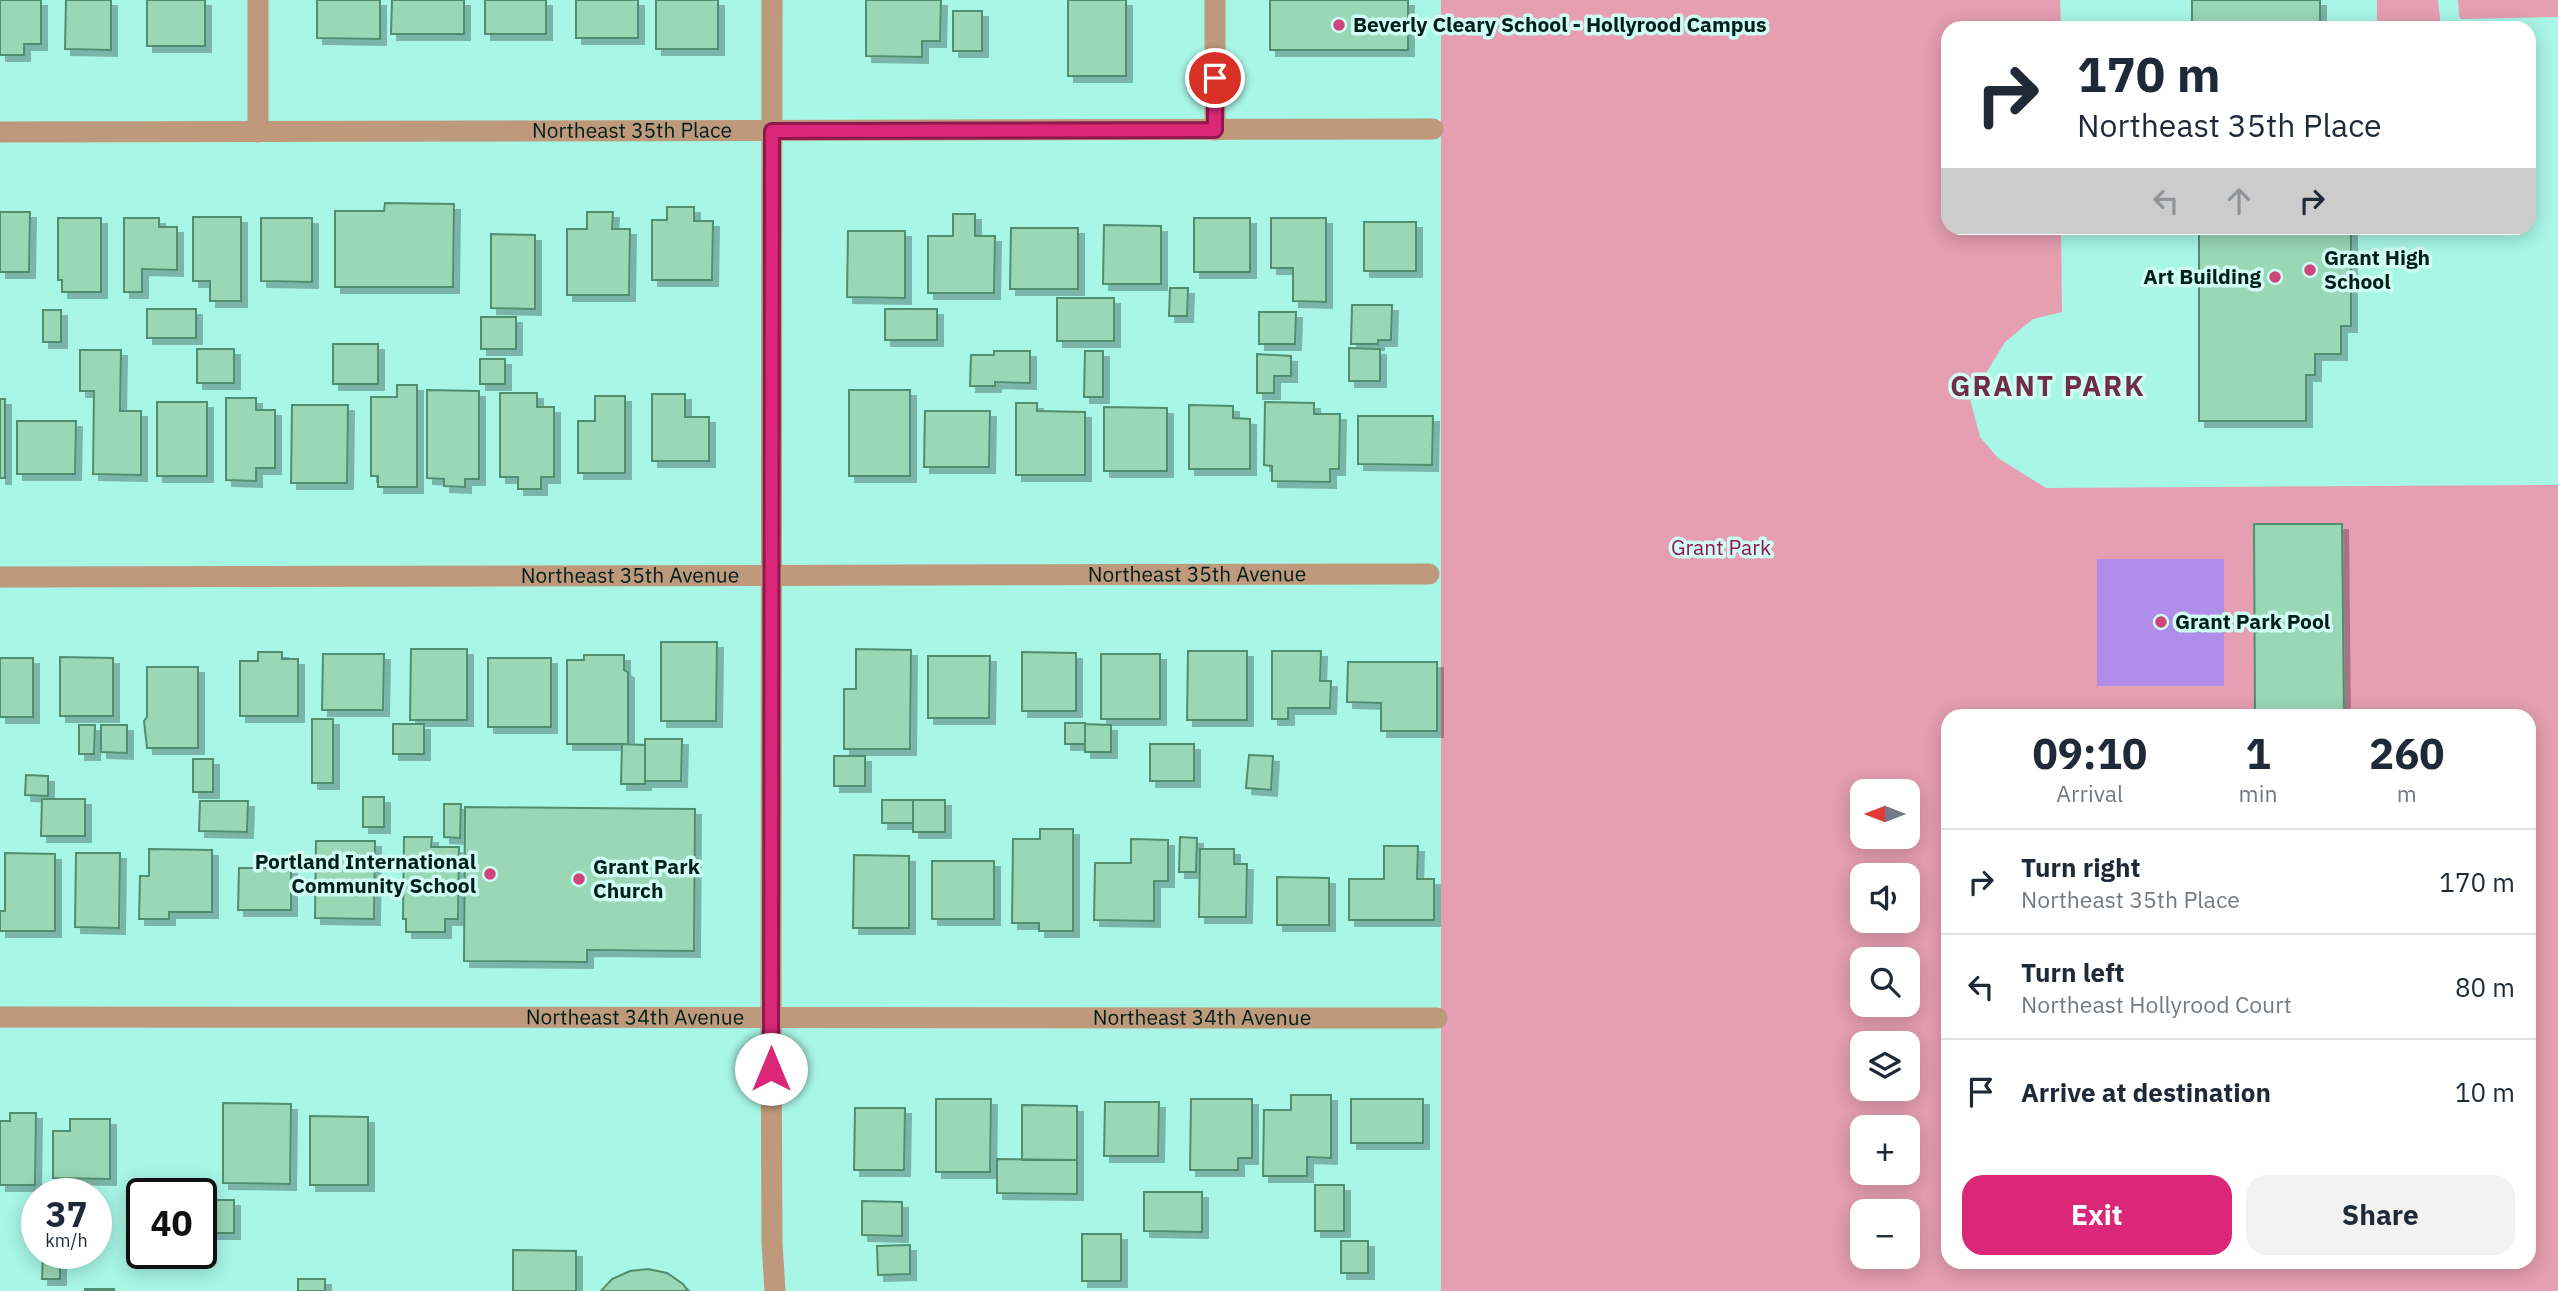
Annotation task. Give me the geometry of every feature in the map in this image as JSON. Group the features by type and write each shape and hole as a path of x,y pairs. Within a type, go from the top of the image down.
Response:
{"street":[{"path":"258,0 258,132"},
{"path":"772,0 771,1017 772,1243 775,1291"},
{"path":"1215,0 1215,130"},
{"name":"Northeast 35th Place","path":"0,132 1433,129"},
{"name":"Northeast 35th Avenue","path":"0,576 1429,574"},
{"name":"Northeast 34th Avenue","path":"0,1017 1437,1018"}],"green space":[{"name":"Grant Park","path":"1441,0 2060,0 2061,21 1941,21 1941,235 2061,235 2062,312 2033,319 2005,342 1970,399 1980,437 1998,458 2046,488 2558,485 2558,1291 1441,1291"},
{"path":"2377,0 2438,0 2440,21 2377,21"},
{"path":"2458,0 2558,0 2558,17 2461,19"}],"shaded area":[{"name":"Grant Park Pool","path":"2097,559 2224,559 2224,686 2097,686"}],"building":[{"path":"0,0 41,0 41,44 24,44 24,55 0,55"},
{"path":"66,0 111,0 111,50 65,49"},
{"path":"147,0 205,0 205,46 147,46"},
{"path":"317,0 380,0 380,39 317,38"},
{"path":"392,0 464,0 464,34 391,34"},
{"path":"485,0 546,0 546,34 485,34"},
{"path":"576,0 638,0 638,38 576,38"},
{"path":"656,0 718,0 718,49 656,49"},
{"path":"866,0 941,0 940,41 922,41 922,57 866,56"},
{"path":"1068,0 1126,0 1126,76 1068,76"},
{"path":"1270,0 1408,0 1408,50 1270,50"},
{"path":"2192,0 2320,0 2320,21 2192,21"},
{"path":"953,11 982,11 982,51 953,51"},
{"path":"385,203 454,204 453,287 335,287 335,211 384,211"},
{"path":"667,207 694,207 694,221 713,221 712,280 652,280 652,220 667,220"},
{"path":"0,212 30,212 29,272 0,272"},
{"path":"587,212 613,212 612,229 630,229 629,295 567,295 567,229 587,229"},
{"path":"953,214 975,214 975,236 995,236 994,293 928,293 928,236 953,236"},
{"path":"193,217 241,217 241,301 210,301 210,281 193,281"},
{"path":"58,218 101,218 101,292 62,292 62,280 58,280"},
{"path":"124,218 159,218 159,227 177,227 177,270 142,269 142,292 124,292"},
{"path":"261,218 312,218 312,282 261,281"},
{"path":"1194,218 1250,218 1250,272 1194,272"},
{"path":"1271,218 1326,218 1326,302 1293,301 1293,268 1271,268"},
{"path":"1364,222 1416,222 1416,271 1364,271"},
{"path":"1104,225 1161,226 1161,284 1103,284"},
{"path":"1011,228 1078,228 1078,289 1010,289"},
{"path":"848,231 905,231 905,298 847,297"},
{"path":"491,234 535,235 535,309 491,308"},
{"name":"Art Building","path":"2199,235 2351,235 2351,326 2341,326 2341,354 2315,354 2315,375 2306,375 2306,421 2199,421"},
{"path":"1170,288 1188,288 1187,316 1169,316"},
{"path":"1057,298 1114,298 1114,341 1057,341"},
{"path":"1352,305 1392,305 1391,340 1378,340 1378,344 1351,344"},
{"path":"147,309 196,309 196,338 147,338"},
{"path":"885,309 937,309 937,340 885,340"},
{"path":"43,310 61,310 61,342 43,342"},
{"path":"1259,312 1296,312 1295,344 1259,344"},
{"path":"481,317 516,317 516,349 481,349"},
{"path":"333,344 378,344 378,384 333,384"},
{"path":"1349,348 1380,349 1380,381 1349,381"},
{"path":"197,349 234,349 234,383 197,383"},
{"path":"80,350 121,350 120,411 141,411 141,475 93,474 94,391 80,391"},
{"path":"994,351 1030,351 1030,383 995,382 995,386 970,386 971,355 994,355"},
{"path":"1085,351 1103,351 1103,397 1084,397"},
{"path":"1257,354 1291,356 1291,376 1274,376 1274,393 1257,393"},
{"path":"480,359 505,359 505,384 480,384"},
{"path":"397,385 417,385 417,487 378,487 378,476 371,476 371,397 397,397"},
{"path":"427,390 479,391 479,479 465,479 465,487 444,486 444,479 427,478"},
{"path":"849,390 910,390 910,476 849,476"},
{"path":"500,393 537,393 537,407 554,407 554,477 541,477 541,489 518,489 518,477 500,477"},
{"path":"652,394 685,394 685,417 709,417 709,461 652,461"},
{"path":"595,396 625,396 625,473 578,473 578,421 595,421"},
{"path":"226,398 256,398 256,410 275,410 275,468 256,468 256,481 226,480"},
{"path":"0,399 5,399 5,478 0,478"},
{"path":"157,402 207,402 207,476 157,476"},
{"path":"1265,402 1314,403 1314,414 1340,414 1339,469 1330,469 1330,482 1272,481 1272,466 1264,465"},
{"path":"1016,403 1037,403 1037,411 1085,412 1085,475 1016,475"},
{"path":"292,405 348,405 347,483 291,483"},
{"path":"1189,405 1233,406 1233,418 1250,419 1250,469 1189,469"},
{"path":"1104,407 1167,408 1167,471 1104,471"},
{"path":"925,411 990,411 989,467 924,467"},
{"path":"1358,416 1433,416 1432,465 1358,464"},
{"path":"17,421 76,421 75,474 17,474"},
{"path":"2254,524 2342,524 2344,709 2255,709"},
{"path":"661,642 717,642 716,721 661,721"},
{"path":"411,649 467,649 467,720 410,720"},
{"path":"856,649 911,650 910,749 844,749 844,689 856,689"},
{"path":"1188,651 1247,651 1247,720 1187,720"},
{"path":"1272,651 1321,651 1320,681 1331,681 1330,708 1288,708 1288,719 1272,719"},
{"path":"258,652 282,652 282,659 298,659 298,716 240,716 240,661 258,661"},
{"path":"1022,652 1076,653 1076,711 1022,711"},
{"path":"323,654 384,654 383,710 322,710"},
{"path":"1101,654 1160,654 1160,719 1101,719"},
{"path":"584,655 624,655 624,670 628,672 628,744 567,744 567,660 584,660"},
{"path":"928,656 990,656 989,718 928,718"},
{"path":"60,657 113,658 113,716 60,716"},
{"path":"0,658 33,658 33,717 0,717"},
{"path":"488,658 551,658 551,727 488,727"},
{"path":"1348,662 1437,662 1437,731 1381,731 1381,703 1347,702"},
{"path":"147,667 198,667 198,748 147,748 144,721 147,717"},
{"path":"312,719 333,719 333,783 312,783"},
{"path":"1065,723 1085,723 1085,744 1065,744"},
{"path":"393,724 424,724 424,754 393,754"},
{"path":"1085,724 1111,725 1111,752 1085,752"},
{"path":"79,725 95,725 94,754 79,754"},
{"path":"101,725 127,725 127,753 101,752"},
{"path":"645,739 682,739 681,781 645,781"},
{"path":"622,744 645,745 645,784 621,784"},
{"path":"1150,744 1194,744 1194,781 1150,781"},
{"path":"1249,755 1273,756 1271,790 1246,788"},
{"path":"834,756 865,756 865,786 834,786"},
{"path":"193,759 213,759 213,792 193,792"},
{"path":"26,775 48,776 48,796 25,795"},
{"path":"363,797 384,797 384,827 363,827"},
{"path":"42,799 85,799 85,836 41,836"},
{"path":"882,800 913,800 913,823 882,823"},
{"path":"913,800 945,800 945,832 913,832"},
{"path":"200,801 248,801 247,832 199,831"},
{"path":"444,804 461,804 460,838 444,837"},
{"name":"Grant Park Church","path":"465,807 695,809 694,951 587,950 587,962 464,961"},
{"path":"1040,829 1073,829 1073,931 1039,931 1039,923 1012,923 1013,839 1040,839"},
{"path":"404,837 432,837 431,847 459,847 458,919 445,919 445,932 406,932 406,919 403,919"},
{"path":"1180,837 1197,838 1196,872 1179,872"},
{"path":"1131,839 1168,840 1168,881 1154,881 1154,921 1094,920 1095,863 1131,863"},
{"path":"316,841 375,841 374,919 315,918"},
{"path":"1384,846 1418,846 1417,879 1434,879 1434,920 1349,920 1349,879 1384,879"},
{"path":"149,849 212,850 212,912 169,912 169,919 139,919 140,876 149,876"},
{"path":"1200,849 1234,849 1234,864 1247,864 1246,917 1199,917"},
{"path":"5,853 55,854 55,931 0,931 0,911 5,911"},
{"path":"76,853 120,853 119,928 75,927"},
{"path":"854,855 909,856 909,928 853,928"},
{"path":"932,861 994,861 994,919 932,919"},
{"path":"239,868 291,868 291,910 238,910"},
{"path":"1277,877 1329,878 1329,925 1277,925"},
{"path":"1291,1095 1331,1095 1331,1158 1307,1157 1307,1176 1263,1176 1264,1110 1291,1110"},
{"path":"936,1099 991,1099 990,1172 936,1172"},
{"path":"1191,1099 1252,1099 1252,1158 1238,1158 1238,1170 1190,1170"},
{"path":"1351,1099 1423,1099 1423,1143 1351,1143"},
{"path":"1105,1102 1159,1102 1158,1156 1104,1156"},
{"path":"223,1103 291,1104 290,1184 223,1183"},
{"path":"1022,1105 1077,1106 1077,1160 1022,1160"},
{"path":"855,1108 905,1108 904,1170 854,1170"},
{"path":"10,1113 36,1113 35,1178 21,1178 21,1185 0,1185 0,1121 10,1121"},
{"path":"310,1116 368,1117 368,1185 310,1185"},
{"path":"70,1119 110,1119 110,1178 53,1178 53,1131 70,1131"},
{"path":"997,1159 1077,1160 1077,1194 997,1193"},
{"path":"1315,1185 1344,1185 1344,1231 1315,1231"},
{"path":"1144,1192 1202,1192 1202,1232 1144,1231"},
{"path":"217,1200 234,1200 234,1233 217,1233"},
{"path":"862,1201 902,1202 902,1236 862,1235"},
{"path":"1082,1234 1121,1234 1121,1281 1082,1281"},
{"path":"1341,1241 1368,1241 1368,1273 1341,1273"},
{"path":"910,1245 910,1274 878,1275 877,1246"},
{"path":"513,1250 576,1251 576,1291 513,1291"},
{"path":"42,1269 60,1269 60,1279 42,1279"},
{"path":"648,1269 667,1273 688,1291 601,1291 612,1279 630,1271"},
{"path":"298,1279 325,1279 325,1291 298,1291"},
{"path":"114,1289 114,1291 85,1291"}],"place":[{"name":"Beverly Cleary School - Hollyrood Campus","path":"1339,25"},
{"name":"Grant High School","path":"2310,270"},
{"name":"Art Building","path":"2275,277"},
{"name":"Grant Park Pool","path":"2161,622"},
{"name":"Portland International Community School","path":"490,874"},
{"name":"Grant Park Church","path":"579,879"}],"district":[{"name":"GRANT PARK","path":"2048,386"}],"route":[{"path":"771,1069 772,131 1215,130 1215,78"}]}
